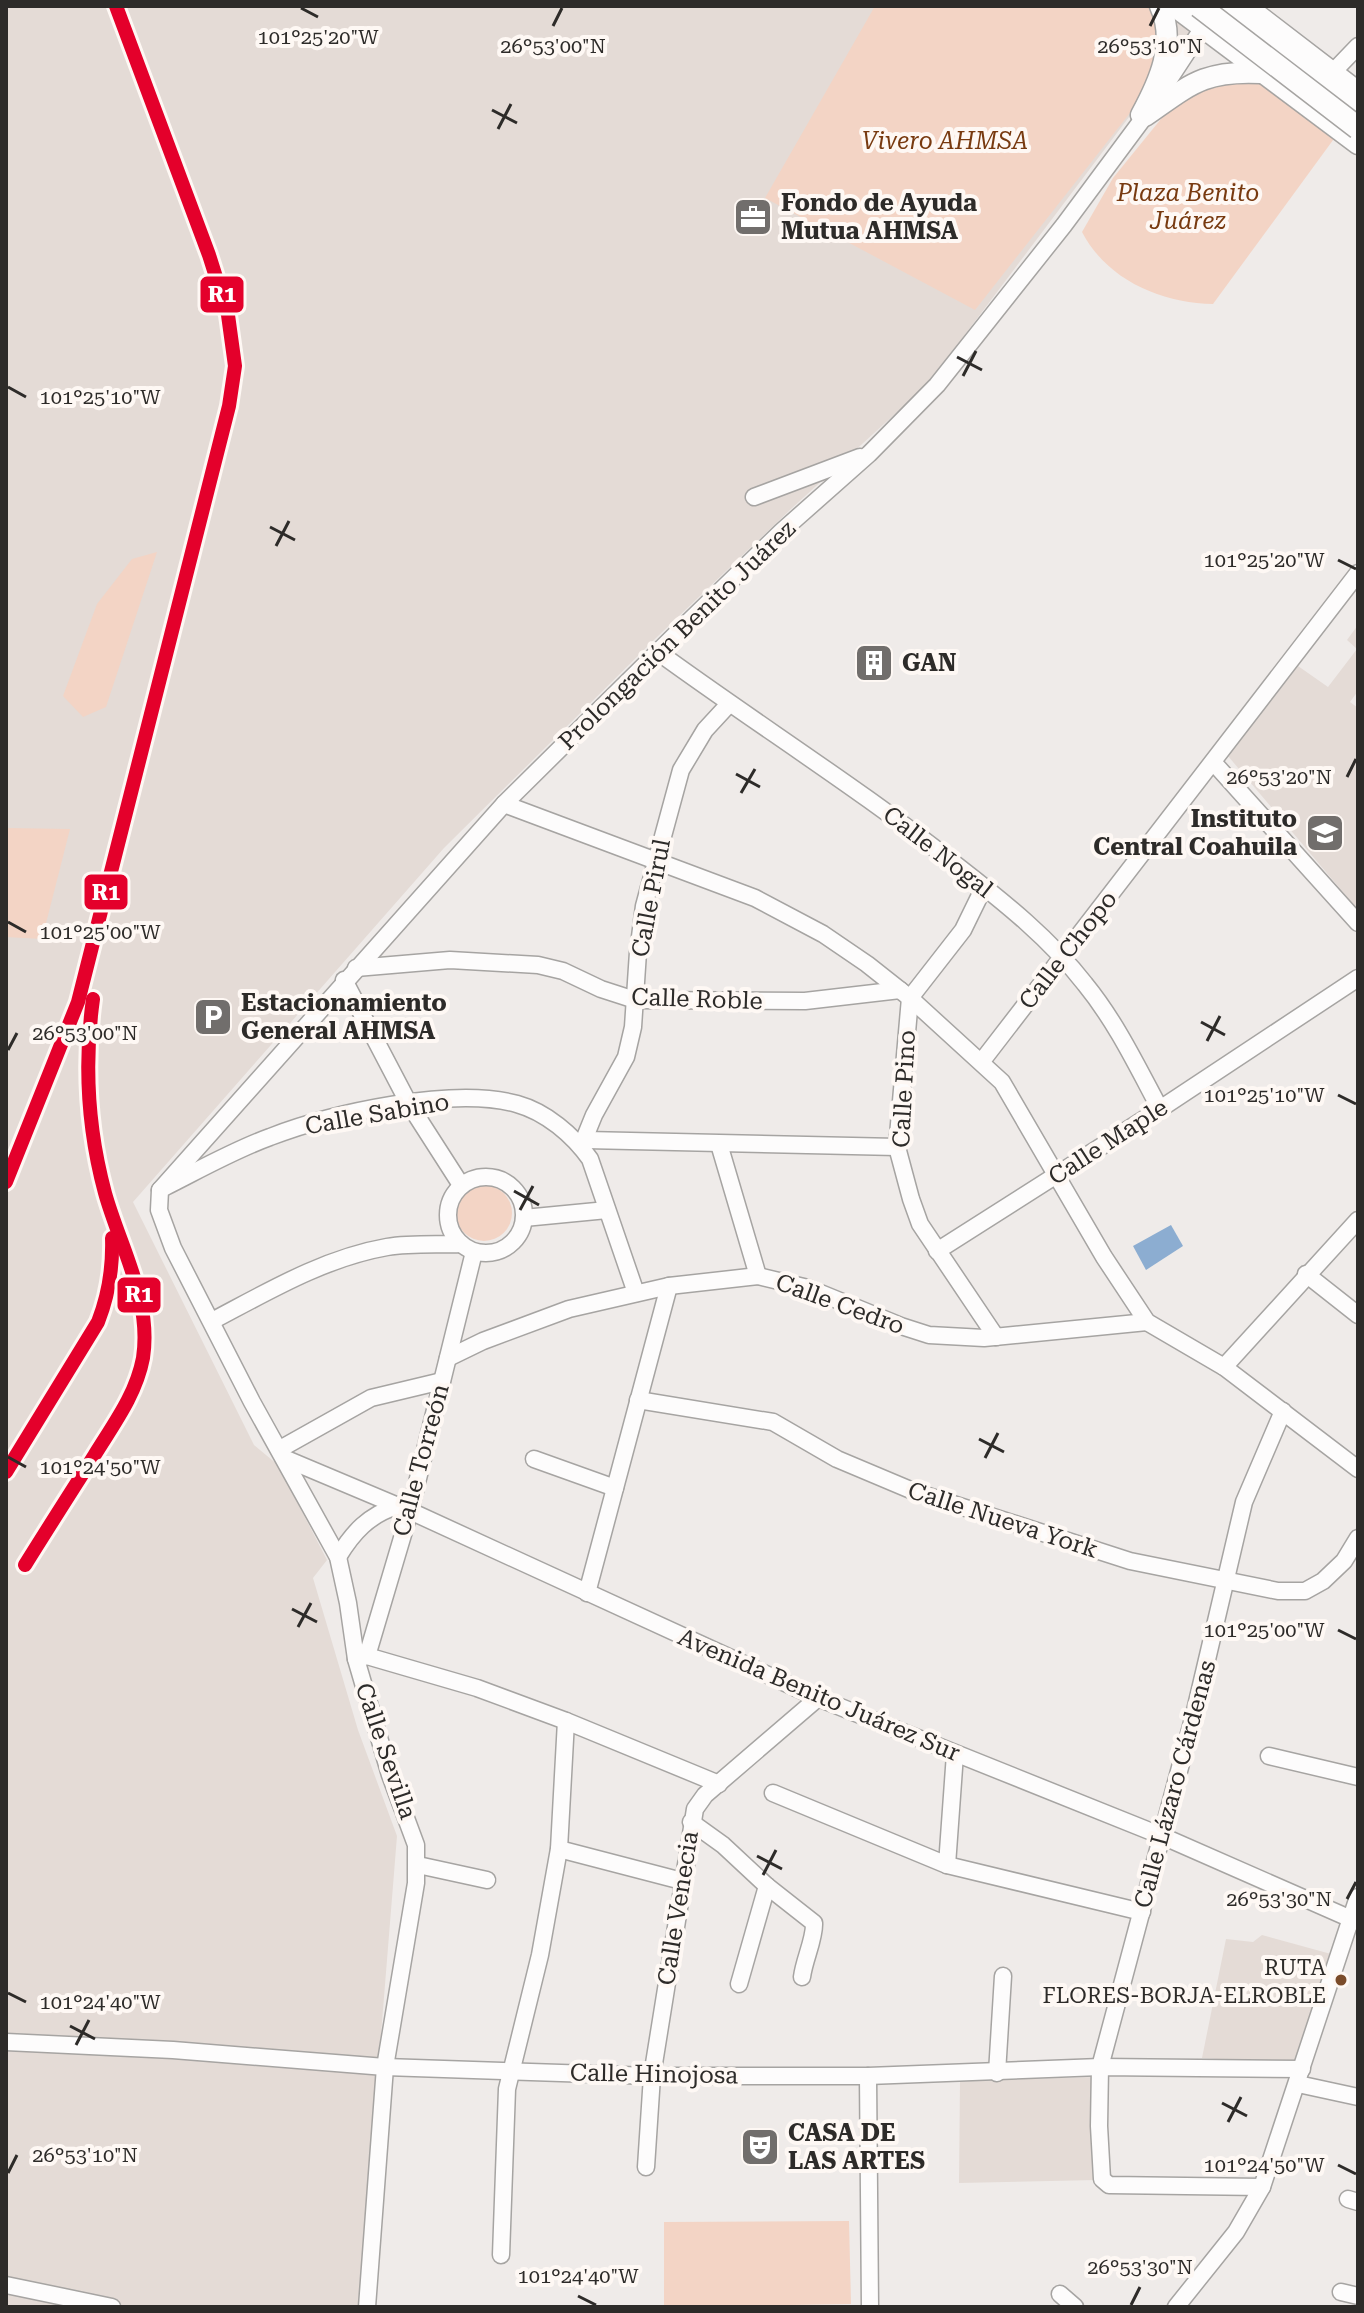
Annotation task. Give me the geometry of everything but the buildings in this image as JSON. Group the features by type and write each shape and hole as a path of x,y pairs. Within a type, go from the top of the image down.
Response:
{"highway":[{"path":"1199,6 1358,128"},
{"path":"1221,6 1358,110"}],"main road":[{"path":"1140,120 1166,57 1166,21 1160,6"},
{"path":"1174,6 1358,144"},
{"path":"1246,6 1358,92"},
{"path":"1140,120 1183,88 1208,76 1236,71 1262,73"}],"street":[{"name":"Prolongación Benito Juárez","path":"160,1190 504,804 782,531 869,454 937,385 990,321 1221,6"},
{"path":"1333,72 1358,46"},
{"path":"754,497 869,454"},
{"name":"Calle Chopo","path":"982,1061 1358,573"},
{"name":"Calle Nogal","path":"658,652 909,828 984,887 1062,957 1120,1033 1160,1109"},
{"name":"Calle Pirul","path":"583,1143 594,1115 626,1057 633,1027 644,906 686,760 705,730 729,704"},
{"path":"1213,762 1358,923"},
{"path":"504,804 755,898 823,934 905,994 982,1061 1007,1089 1104,1257 1147,1322 1224,1367 1358,1469"},
{"name":"Calle Pino","path":"984,887 963,930 905,994 897,1147 915,1212 929,1241 996,1337"},
{"name":"Calle Roble","path":"350,974 450,960 538,965 563,971 601,989 635,1000 796,1001 905,994"},
{"path":"350,974 409,1104 461,1185"},
{"name":"Calle Maple","path":"937,1251 1358,978"},
{"name":"Calle Sabino","path":"160,1190 269,1137 312,1123 409,1104 469,1099 519,1105 539,1113 583,1143 599,1178 636,1293"},
{"path":"583,1143 897,1147"},
{"path":"719,1144 758,1276"},
{"path":"212,1321 313,1271 389,1246 467,1248 487,1253 501,1250 521,1231 524,1218 520,1198 511,1186 498,1178 483,1176 461,1185 452,1196 447,1218 451,1233 467,1248"},
{"path":"160,1190 159,1210 164,1229 252,1402 282,1454 371,1398 442,1381"},
{"path":"524,1218 607,1210"},
{"path":"1224,1367 1306,1274 1356,1227"},
{"name":"Calle Torreón","path":"361,1658 448,1358 467,1248"},
{"path":"1306,1274 1358,1315"},
{"name":"Calle Cedro","path":"448,1358 569,1309 669,1286 758,1276 808,1288 917,1332 973,1339 1147,1322"},
{"path":"587,1593 669,1286"},
{"name":"Calle Nueva York","path":"638,1400 773,1422 837,1459 913,1491 1130,1561 1278,1591 1305,1591 1332,1575 1358,1538"},
{"name":"Calle Lázaro Cárdenas","path":"1262,2187 1119,2187 1103,2182 1099,2134 1100,2067 1162,1836 1244,1502 1283,1411"},
{"name":"Avenida Benito Juárez Sur","path":"282,1454 818,1698 1162,1836 1354,1920"},
{"name":"Calle Sevilla","path":"282,1454 338,1557 390,1775 413,1833 418,1865 385,2067 367,2307"},
{"path":"534,1459 615,1488"},
{"path":"338,1557 363,1523 382,1511 403,1509"},
{"path":"361,1658 464,1683 719,1784"},
{"name":"Calle Venecia","path":"646,2167 652,2076 691,1822 699,1802 818,1698"},
{"path":"501,2255 509,2072 540,1955 559,1849 566,1721"},
{"path":"947,1865 955,1754"},
{"path":"1269,1756 1358,1777"},
{"path":"773,1793 947,1865 1142,1912"},
{"path":"691,1822 723,1845 767,1886 814,1923 802,1977"},
{"path":"559,1849 682,1881"},
{"path":"418,1865 487,1880"},
{"path":"739,1984 767,1886"},
{"path":"1176,2307 1236,2232 1262,2187 1354,1920 1358,1897"},
{"path":"997,2073 1003,1976"},
{"name":"Calle Hinojosa","path":"6,2042 173,2050 385,2067 652,2076 868,2076 1100,2067 1300,2077 1358,2097"},
{"path":"868,2076 870,2307"},
{"path":"6,2285 112,2307"},
{"path":"1341,2292 1358,2296"},
{"path":"1060,2294 1075,2307"}],"shaded area":[{"path":"6,6 1212,7 918,393 656,638 444,848 133,1202 254,1445 278,1465 327,1560 313,1578 358,1730 397,1836 359,2307 6,2307"},
{"name":"Instituto Central Coahuila","path":"1358,625 1358,691 1350,702 1358,708 1358,910 1228,756 1298,666 1328,687 1357,649 1347,640"},
{"path":"1262,1935 1331,1954 1298,2065 1202,2058 1226,1939 1253,1942"},
{"path":"1096,2077 1096,2180 959,2183 960,2081"}],"green space":[{"name":"Vivero AHMSA","path":"875,6 1149,6 1166,22 1159,76 975,310 765,198"},
{"name":"Plaza Benito Juárez","path":"1259,81 1336,136 1213,304 1174,299 1137,286 1121,276 1093,249 1082,232 1113,178 1178,98 1197,83"},
{"path":"157,552 106,707 83,717 63,696 97,604 132,559"},
{"path":"6,828 70,829 42,939 6,937"},
{"path":"484,1185 504,1193 512,1213 504,1233 484,1241 464,1233 456,1213 464,1193"},
{"path":"849,2221 851,2304 664,2307 664,2222"}],"water":[{"path":"1171,1225 1183,1246 1146,1270 1133,1246"}],"transit line":[{"name":"R1","path":"6,1182 78,1002 229,406 235,366 228,315 209,255 116,6"},
{"name":"R1","path":"25,1565 123,1409 135,1385 143,1358 145,1336 139,1295 105,1193 91,1121 88,1072 93,999"},
{"name":"R1","path":"6,1472 98,1322 110,1281 112,1238"}],"place":[{"name":"Fondo de Ayuda Mutua AHMSA","path":"753,217"},
{"name":"GAN","path":"874,663"},
{"name":"Instituto Central Coahuila","path":"1325,833"},
{"name":"Estacionamiento General AHMSA","path":"213,1017"},
{"name":"RUTA FLORES-BORJA-ELROBLE","path":"1341,1980"},
{"name":"CASA DE LAS ARTES","path":"760,2147"}]}
